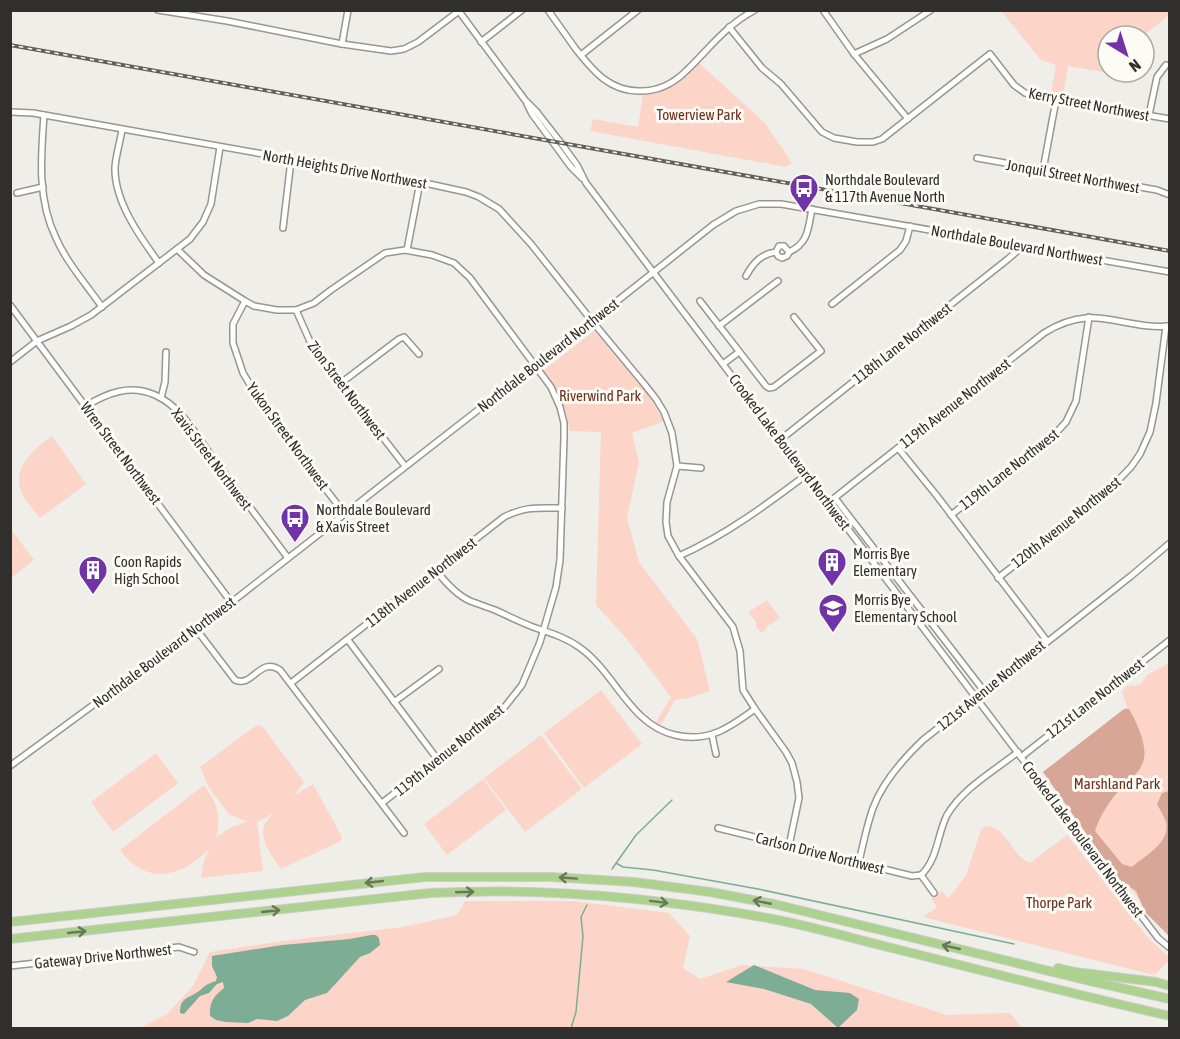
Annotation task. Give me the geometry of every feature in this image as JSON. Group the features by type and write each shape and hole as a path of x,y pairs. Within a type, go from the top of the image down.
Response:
{"highway":[{"path":"12,921 425,877 552,877 634,882 774,904 1170,999"},
{"path":"13,939 430,894 466,891 562,893 628,898 717,909 776,920 1170,1016"},
{"path":"1008,961 1170,984"},
{"path":"1088,997 1170,1022"}],"street":[{"path":"158,10 382,51 404,49 418,42 458,11"},
{"path":"342,44 348,10"},
{"path":"482,42 522,10"},
{"path":"548,10 596,74 624,89 645,91 664,86 678,78 729,27 755,10"},
{"path":"581,55 639,10"},
{"path":"729,27 759,64 781,84 822,132 834,138 866,143 882,139 908,119 854,54 823,10"},
{"path":"854,54 887,39 931,10"},
{"name":"Crooked Lake Boulevard Northwest","path":"458,11 525,100 532,114 571,167 586,183 1158,938 1170,948"},
{"name":"Kerry Street Northwest","path":"908,119 990,54 1020,90 1032,95 1170,119"},
{"path":"1149,115 1157,77 1166,65"},
{"path":"1044,170 1056,100"},
{"name":"North Heights Drive Northwest","path":"10,112 33,113 420,182 479,197 499,209 531,244 656,399 672,433 676,466"},
{"path":"44,115 41,164 44,200 55,236 67,260 102,307"},
{"path":"122,130 115,167 119,192 130,222 159,263"},
{"path":"10,362 37,341 80,321 102,307 190,239 203,222 211,204 220,147"},
{"name":"Jonquil Street Northwest","path":"977,158 1157,190 1170,195"},
{"path":"283,228 291,160"},
{"path":"177,249 204,275 254,306 277,310 296,310 314,303 385,253 407,250 420,182"},
{"path":"17,193 43,188"},
{"name":"Northdale Boulevard Northwest","path":"10,766 196,629 712,225 736,211 759,204 782,204 1170,272"},
{"path":"746,276 757,261 768,253 776,252 782,258 801,245 806,238 812,209"},
{"path":"832,304 903,246 910,226"},
{"name":"118th Lane Northwest","path":"780,440 1023,246"},
{"name":"119th Avenue Northwest","path":"382,803 502,709 522,685 532,664 556,588 560,560 564,423 556,396 547,379 501,322 470,278 454,263 432,255 407,250"},
{"path":"719,326 778,281"},
{"name":"Yukon Street Northwest","path":"245,301 233,324 233,343 243,373 265,408 345,514"},
{"path":"700,301 769,388 774,387 820,351 794,317"},
{"name":"Wren Street Northwest","path":"10,304 231,602"},
{"name":"Zion Street Northwest","path":"296,310 312,346 405,466"},
{"path":"1089,317 1168,326"},
{"name":"119th Avenue Northwest","path":"828,503 1044,333 1065,322 1089,317"},
{"name":"119th Lane Northwest","path":"951,515 1055,434 1066,422 1076,401 1089,317"},
{"name":"120th Avenue Northwest","path":"998,578 1104,495 1131,467 1140,454 1150,432 1168,326"},
{"path":"341,383 404,337 419,354"},
{"path":"161,398 165,382 166,352"},
{"path":"723,364 739,352"},
{"name":"Xavis Street Northwest","path":"86,406 107,394 130,389 145,391 172,406 187,422 288,558"},
{"path":"898,448 1047,641"},
{"path":"701,468 676,466 667,502 668,536 679,556 733,627 740,651 743,690 786,752 795,773 799,798 789,846"},
{"path":"679,556 711,540 753,514 806,475"},
{"path":"835,498 984,691"},
{"name":"118th Avenue Northwest","path":"291,683 504,516 530,507 562,508"},
{"name":"121st Avenue Northwest","path":"859,862 873,808 887,781 911,751 1170,543"},
{"path":"436,570 444,581 467,600 565,638 592,657 638,713 654,727 679,736 712,735 729,727 754,709"},
{"path":"196,629 235,680 239,682 265,667 275,666 280,670 404,833"},
{"path":"348,640 438,760"},
{"name":"121st Lane Northwest","path":"921,875 931,864 948,814 954,804 974,785 1020,755 1170,640"},
{"path":"394,702 439,669"},
{"path":"712,735 716,754"},
{"name":"Carlson Drive Northwest","path":"718,828 912,876 921,875"},
{"path":"921,875 934,893"},
{"name":"Gateway Drive Northwest","path":"10,966 179,947 194,952"}],"green space":[{"path":"1169,10 1169,15 1156,26 1096,24 1096,71 1068,66 1063,97 1051,94 1056,65 1041,60 1001,11"},
{"name":"Towerview Park","path":"699,63 765,123 792,163 786,167 590,131 593,119 638,127 643,95 668,89 687,76"},
{"name":"Riverwind Park","path":"594,331 646,392 664,421 632,433 639,462 627,518 639,562 697,639 710,691 675,700 661,725 656,722 671,697 627,639 596,605 601,432 570,431 562,399 555,384 544,370"},
{"path":"52,436 86,484 40,518 23,495 19,486 19,477 21,469 31,454"},
{"path":"11,529 34,560 11,578"},
{"path":"767,600 780,618 767,625 761,633 749,613"},
{"name":"Marshland Park","path":"1169,663 1169,936 1043,772 1127,707 1122,691 1127,686 1140,685 1147,675"},
{"path":"601,690 642,744 584,788 544,733"},
{"path":"1124,709 1129,709 1138,726 1145,752 1143,763 1139,771 1110,802 1095,831 1122,864 1132,867 1156,848 1165,836 1166,822 1157,804 1162,793 1169,791 1169,936 1145,912 1136,891 1118,879 1043,772"},
{"path":"257,725 262,726 304,782 294,796 313,784 342,837 341,841 281,869 267,848 263,835 265,824 274,812 257,822 263,871 201,878 204,860 210,848 188,866 165,874 153,873 130,862 120,850 204,785 217,810 216,838 230,828 247,822 229,814 209,788 200,767"},
{"path":"541,735 582,789 525,832 484,778"},
{"path":"156,753 178,783 113,832 91,802"},
{"path":"483,779 506,810 447,855 424,824"},
{"name":"Thorpe Park","path":"990,826 1002,833 1019,855 1030,863 1067,835 1149,939 1169,957 1169,961 1154,975 923,917 937,907 932,899 942,891 948,899 966,875 981,830"},
{"path":"465,901 573,901 669,913 690,936 683,968 700,979 742,965 804,969 947,1015 1010,1013 1022,1028 129,1028 142,1027 167,1014 193,986 210,952 403,927 457,915"}],"shaded area":[{"path":"371,935 379,938 380,945 360,957 327,993 305,1000 288,1016 277,1021 257,1019 248,1023 225,1022 210,1016 211,1003 224,988 223,982 217,984 209,993 200,996 184,1014 180,1013 181,1004 185,999 207,984 216,981 212,956"},
{"path":"754,965 815,990 850,993 859,999 857,1010 838,1028 811,1004 764,989 726,982"}],"waterway":[{"path":"612,869 636,835 672,800"},
{"path":"616,863 623,867 653,870 758,889 1014,944"},
{"path":"571,1028 576,1012 583,936 581,917 587,905"}],"railway":[{"path":"10,45 1170,251"}],"place":[{"name":"Northdale Boulevard & 117th Avenue North","path":"804,214"},
{"name":"Northdale Boulevard & Xavis Street","path":"295,544"},
{"name":"Morris Bye Elementary","path":"832,588"},
{"name":"Coon Rapids High School","path":"93,596"},
{"name":"Morris Bye Elementary School","path":"833,634"}]}
